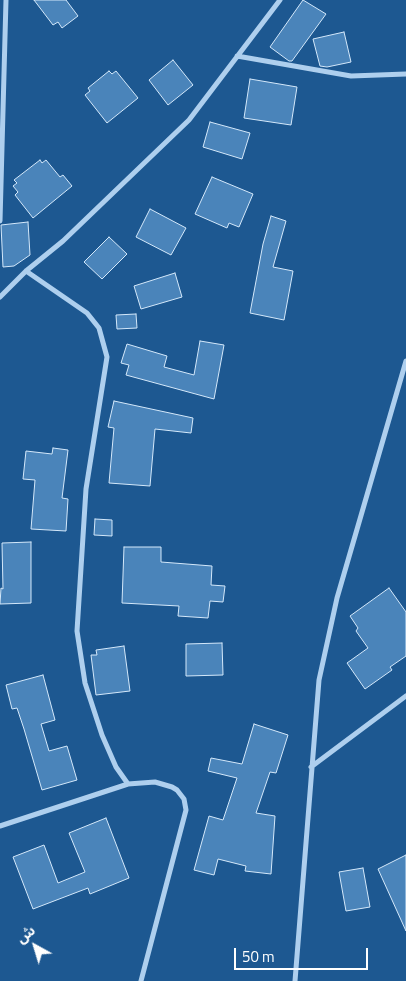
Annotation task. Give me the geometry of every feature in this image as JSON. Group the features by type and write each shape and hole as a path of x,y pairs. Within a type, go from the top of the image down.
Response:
{"street":[{"path":"0,221 6,0"},
{"path":"0,297 26,271 63,241 189,120 280,0"},
{"path":"237,56 351,76 406,74"},
{"path":"26,271 87,313 99,328 107,357 86,489 77,631 85,683 102,735 116,767 128,784"},
{"path":"294,981 319,680 337,598 406,361"},
{"path":"311,767 406,696"},
{"path":"0,826 128,784 155,782 177,790 184,799 186,810 141,981"}],"building":[{"path":"34,0 66,0 78,16 62,28 58,22 53,25"},
{"path":"303,0 326,14 292,61 289,61 270,47"},
{"path":"344,32 351,62 327,67 320,66 313,39"},
{"path":"173,60 193,85 168,105 149,80"},
{"path":"109,71 112,74 116,71 138,98 107,123 85,95 90,91 88,88"},
{"path":"250,79 297,87 291,125 244,118"},
{"path":"210,122 250,133 242,159 203,147"},
{"path":"40,160 42,163 46,160 60,177 63,175 72,186 33,218 15,195 18,192 13,186 17,183 14,180"},
{"path":"212,177 253,194 239,227 229,223 227,228 195,214"},
{"path":"150,209 186,228 171,255 136,237"},
{"path":"271,216 286,221 273,267 293,271 284,320 250,313 263,244"},
{"path":"28,222 30,255 14,266 3,267 1,225"},
{"path":"109,237 127,254 102,279 84,262"},
{"path":"175,273 182,297 141,309 134,286"},
{"path":"136,314 137,328 117,329 116,315"},
{"path":"200,341 224,345 214,399 126,375 129,365 121,363 127,344 167,356 164,367 194,375"},
{"path":"114,401 193,418 191,433 155,429 150,486 109,483 114,428 108,427"},
{"path":"53,448 68,450 62,498 68,499 66,531 31,529 35,480 23,479 26,451 52,454"},
{"path":"95,519 112,520 112,536 94,535"},
{"path":"31,542 31,603 0,604 1,588 3,589 2,543"},
{"path":"124,547 161,547 161,562 212,566 211,585 225,586 223,602 210,601 208,618 178,616 179,606 122,603"},
{"path":"389,588 406,612 406,656 390,667 392,670 365,689 347,663 368,648 356,631 358,628 350,616"},
{"path":"222,643 223,675 186,676 186,644"},
{"path":"124,646 130,691 96,695 91,655 97,655 96,650"},
{"path":"43,675 55,720 41,724 49,751 67,746 77,780 42,790 17,708 12,709 6,685"},
{"path":"254,724 288,735 276,773 270,772 256,813 275,816 271,874 245,871 246,866 218,859 214,875 194,870 209,816 223,820 237,778 208,771 211,758 242,764"},
{"path":"106,818 129,878 90,894 88,888 33,909 13,857 44,845 58,883 85,872 69,833"},
{"path":"406,855 406,931 378,869"},
{"path":"363,868 370,907 346,911 339,872"}]}
